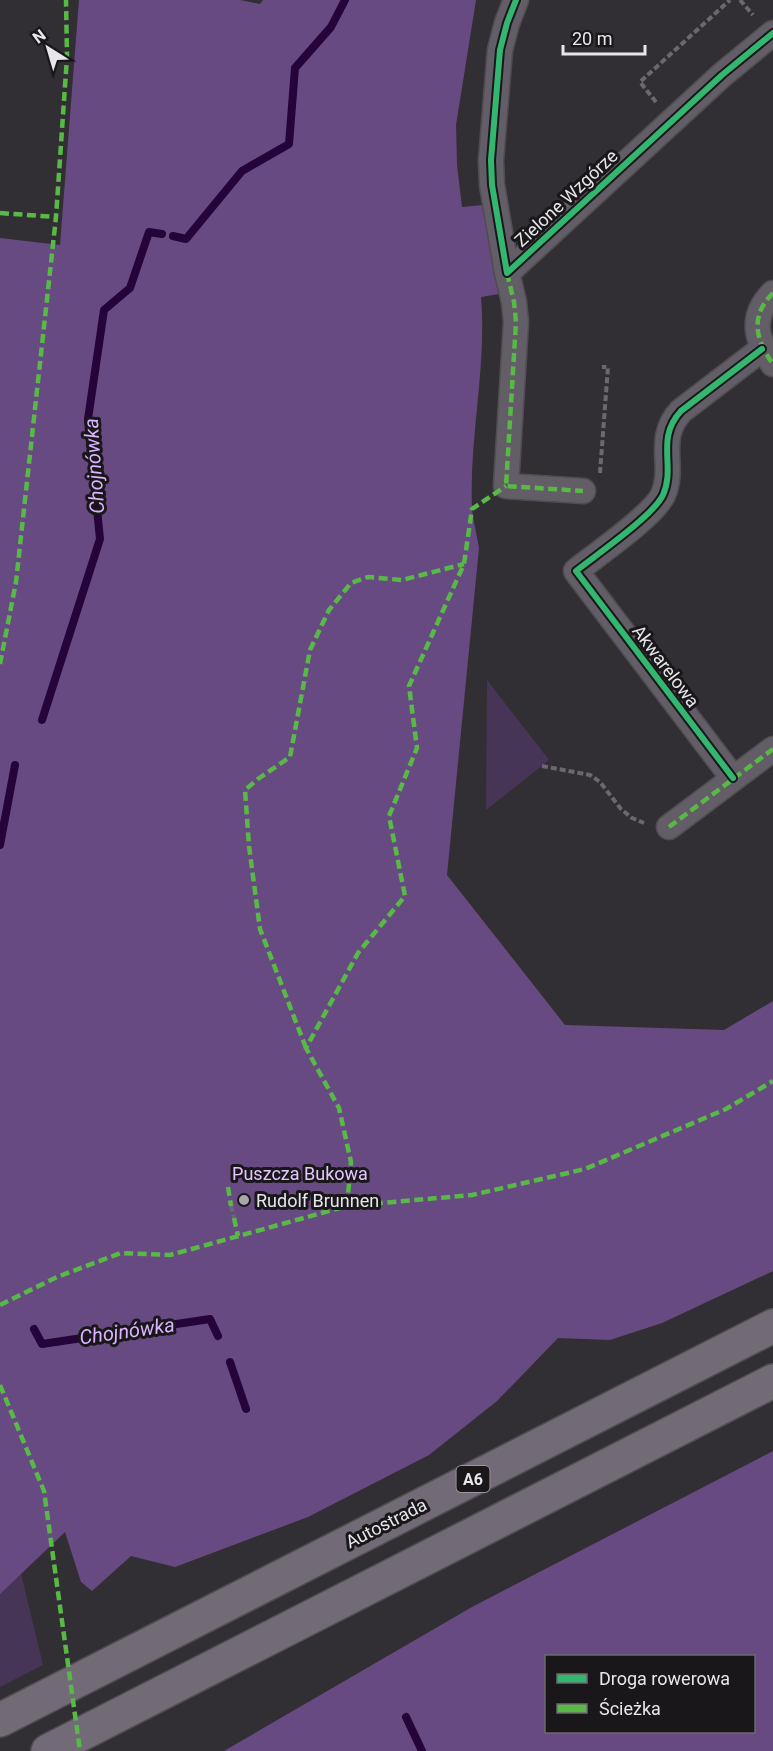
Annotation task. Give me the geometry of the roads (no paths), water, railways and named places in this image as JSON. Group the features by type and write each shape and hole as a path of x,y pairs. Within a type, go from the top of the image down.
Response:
{"highway":[{"name":"Autostrada","path":"0,1720 773,1326"},
{"path":"48,1751 773,1381"}],"street":[{"name":"Zielone Wzgórze","path":"516,0 500,50 491,160 492,185 516,322 506,486 583,490"},
{"name":"Zielone Wzgórze","path":"507,273 722,75 773,33"},
{"path":"768,356 757,323 759,310 773,293"},
{"name":"Akwarelowa","path":"733,778 576,571 658,504 666,482 667,436 674,418 681,411 768,356"},
{"path":"660,823 733,778 773,749"}],"waterway":[{"name":"Chojnówka","path":"173,236 186,239 242,171 289,144 295,68 331,27 345,0"},
{"name":"Chojnówka","path":"42,720 100,539 88,419 104,310 130,288 149,232 162,234"},
{"name":"Chojnówka","path":"0,845 15,765"},
{"name":"Chojnówka","path":"34,1329 42,1344 210,1319 218,1336"},
{"name":"Chojnówka","path":"230,1362 246,1409"},
{"name":"Chojnówka","path":"406,1717 422,1751"}],"place":[{"name":"Rudolf Brunnen","path":"244,1200"}],"park label":[{"name":"Puszcza Bukowa","path":"300,1173"}]}
